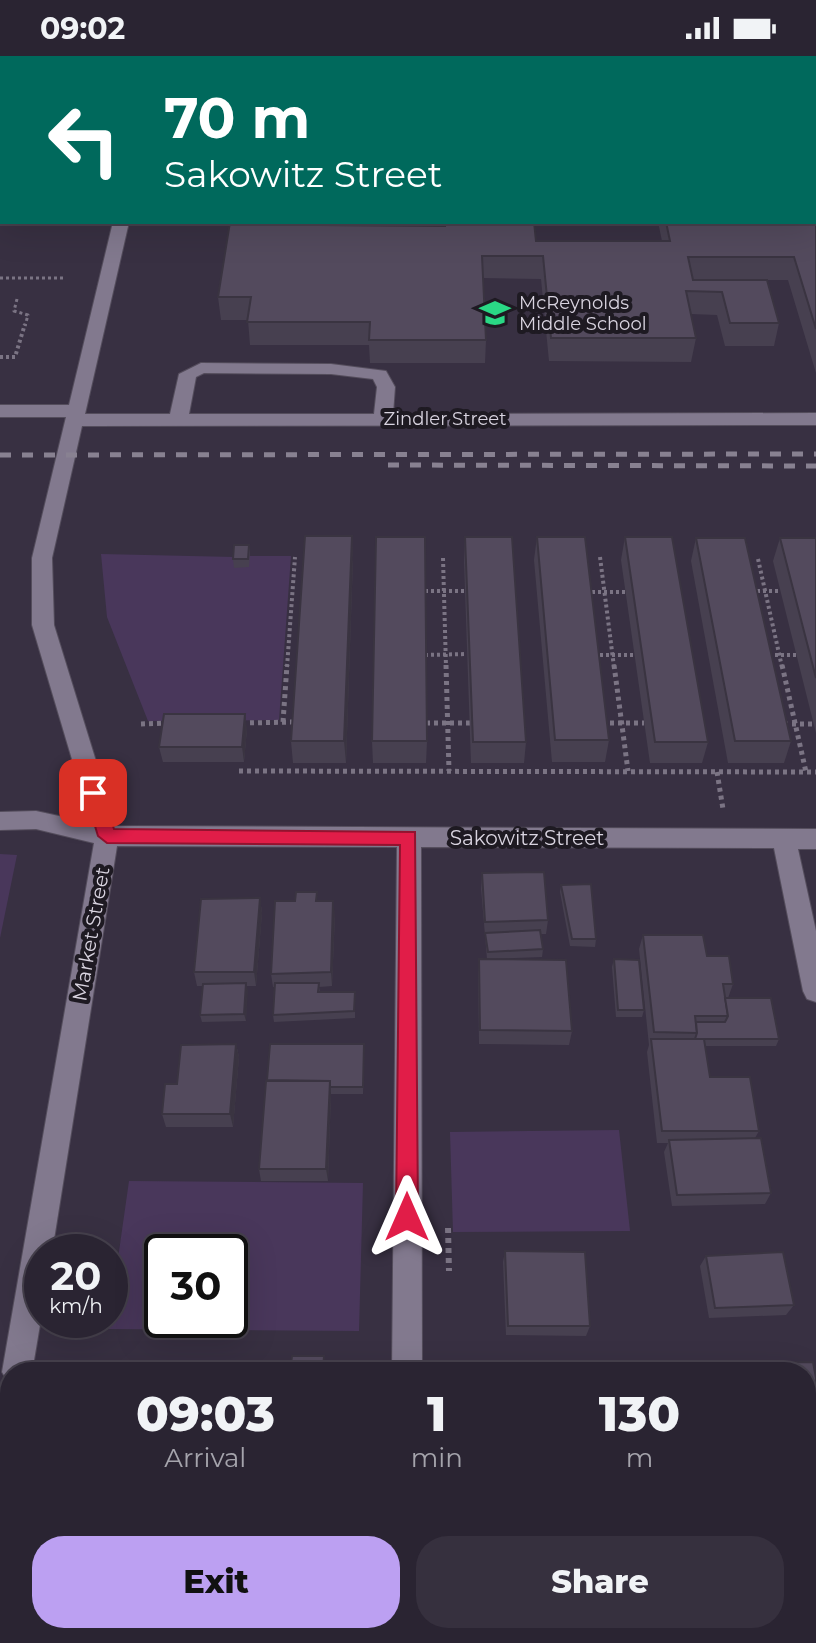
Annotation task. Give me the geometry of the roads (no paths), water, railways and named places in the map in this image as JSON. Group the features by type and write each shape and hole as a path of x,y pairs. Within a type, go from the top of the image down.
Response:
{"street":[{"name":"Market Street","path":"19,1362 107,836 43,625 40,591 46,527 121,224"},
{"path":"178,421 188,374 201,368 331,369 380,375 386,387 383,419"},
{"name":"Zindler Street","path":"0,411 178,421 816,419"},
{"name":"Sakowitz Street","path":"0,821 36,820 107,836 816,839"},
{"path":"407,1362 409,837"},
{"path":"784,839 816,991"}],"railway":[{"path":"0,455 816,454"},
{"path":"388,465 816,466"}],"place":[{"name":"McReynolds Middle School","path":"495,313"}]}
